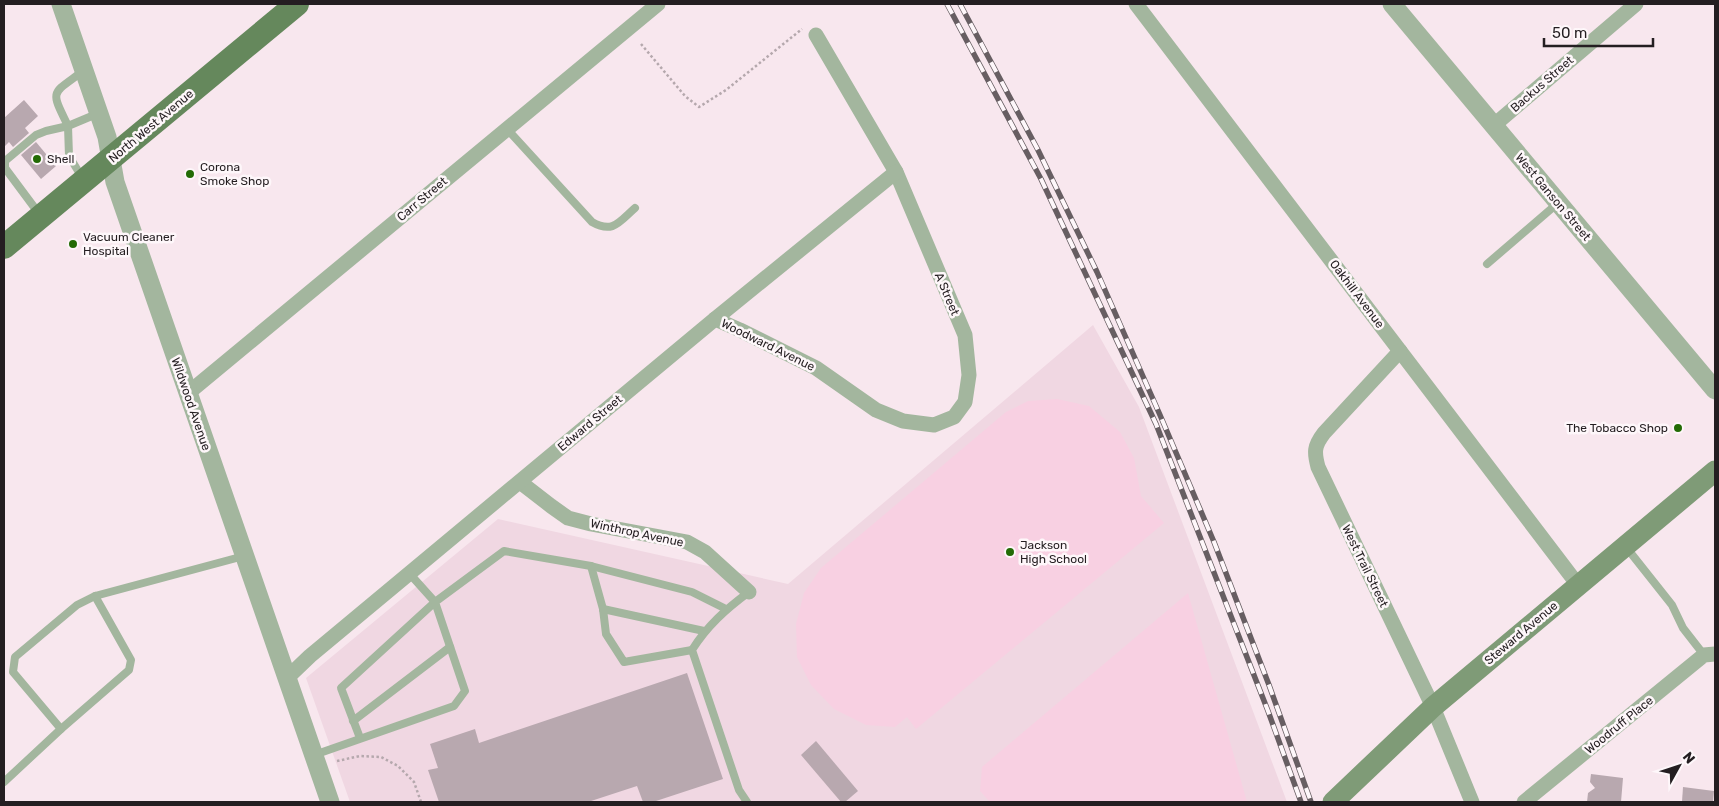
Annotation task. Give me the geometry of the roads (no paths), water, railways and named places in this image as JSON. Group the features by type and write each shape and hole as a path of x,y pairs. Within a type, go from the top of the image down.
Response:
{"main road":[{"name":"North West Avenue","path":"4,247 297,4"},
{"name":"Steward Avenue","path":"1332,802 1433,707 1715,471"}],"street":[{"name":"Wildwood Avenue","path":"60,4 107,137 115,182 330,802"},
{"name":"Carr Street","path":"187,394 658,4"},
{"name":"Oakhill Avenue","path":"1136,4 1578,585"},
{"name":"West Ganson Street","path":"1392,4 1715,390"},
{"name":"Backus Street","path":"1493,126 1636,4"},
{"name":"A Street","path":"816,35 896,172 965,335 970,375 968,390 965,402 954,417"},
{"name":"Edward Street","path":"287,678 310,656 409,573 715,319 896,172"},
{"name":"Woodward Avenue","path":"715,319 816,368 876,410 903,421 934,425 954,417"},
{"name":"West Trail Street","path":"1400,351 1324,433 1317,442 1315,454 1318,467 1433,707 1472,802"},
{"name":"Winthrop Avenue","path":"520,482 568,518 687,542 705,552 749,592"},
{"name":"Woodruff Place","path":"1524,802 1710,654"}],"lane":[{"path":"84,70 58,90 55,96 56,103 68,126 69,156 84,180"},
{"path":"41,216 5,168 5,161 36,135 68,126 99,113"},
{"path":"507,129 592,222 602,228 611,227 635,208"},
{"path":"1487,264 1558,203"},
{"path":"1625,546 1672,605 1683,628 1710,654"},
{"path":"360,738 341,688 435,602 504,551 592,566 692,592 726,609"},
{"path":"61,729 13,672 15,657 76,605 96,596 244,556"},
{"path":"592,566 603,608 606,634 624,662 692,650 704,631 726,609 749,592"},
{"path":"314,755 454,706 465,691 435,602 409,573"},
{"path":"4,782 129,670 131,660 96,596"},
{"path":"603,608 704,631"},
{"path":"353,721 450,647"},
{"path":"692,650 740,790 747,802"}],"railway":[{"path":"947,4 1041,179 1156,424 1268,711 1301,802"},
{"path":"960,4 1038,150 1097,272 1160,415 1214,542 1269,685 1311,802"}],"place":[{"name":"Shell","path":"37,159"},
{"name":"Corona Smoke Shop","path":"190,174"},
{"name":"Vacuum Cleaner Hospital","path":"73,244"},
{"name":"The Tobacco Shop","path":"1678,428"},
{"name":"Jackson High School","path":"1010,552"}]}
